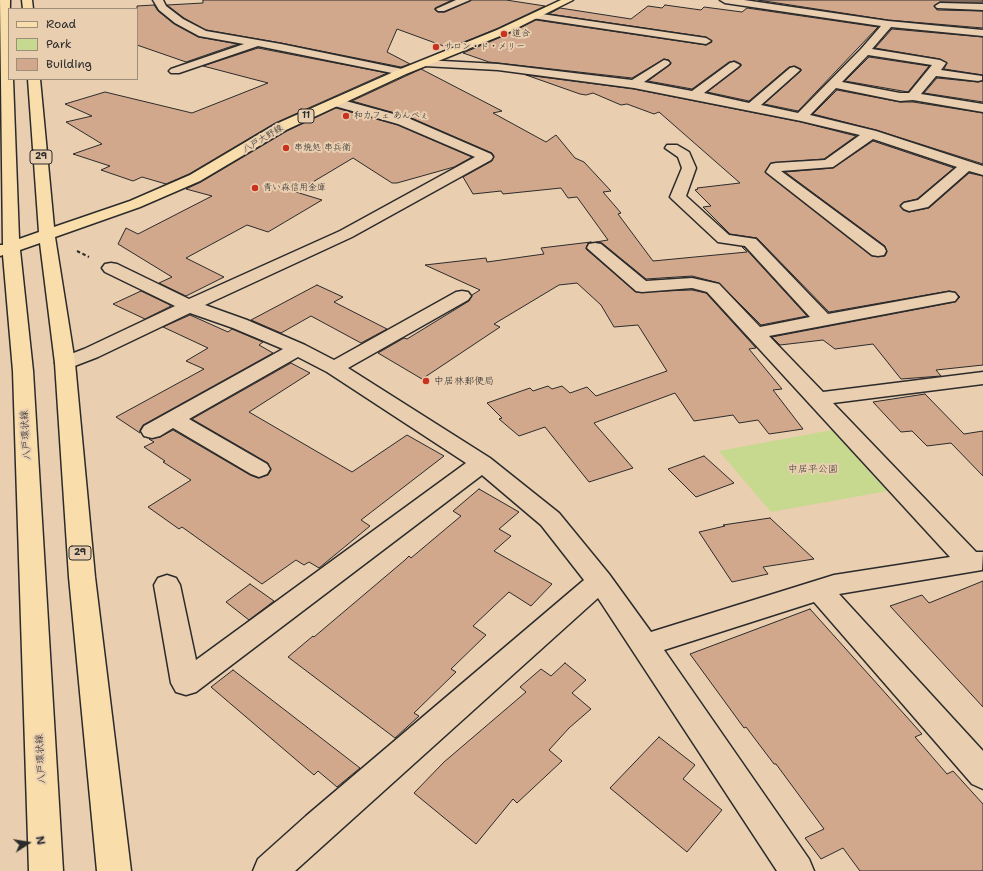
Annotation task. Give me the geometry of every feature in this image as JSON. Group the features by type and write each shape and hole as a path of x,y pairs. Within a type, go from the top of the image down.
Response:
{"main road":[{"name":"八戸環状線","path":"5,0 3,42 5,70 6,249 23,371 46,871"},
{"name":"八戸大野線","path":"6,249 135,204 195,178 281,127 402,72 473,44 568,0"},
{"name":"29","path":"34,80 48,235 65,363 82,577 114,871"}],"street":[{"path":"158,0 162,8 179,21 203,34 258,43 402,72"},
{"path":"442,9 465,0"},
{"path":"725,0 888,24 983,33"},
{"path":"940,6 983,7"},
{"path":"535,16 706,41"},
{"path":"801,117 865,51 888,24"},
{"path":"175,71 258,43"},
{"path":"865,51 940,63 913,96"},
{"path":"424,63 498,67 634,84 752,106 871,134 983,171"},
{"path":"634,84 664,63"},
{"path":"694,95 734,65"},
{"path":"752,106 794,70"},
{"path":"933,72 978,78"},
{"path":"834,84 900,96 913,96 983,108"},
{"path":"65,363 91,353 346,234 486,157 403,121 335,102"},
{"path":"871,134 828,164 776,166 773,172 878,250"},
{"path":"672,148 684,155 689,168 678,197 724,239 750,242 823,320"},
{"path":"909,206 923,204 966,166"},
{"path":"595,248 642,287 692,283 713,288 818,399 977,562"},
{"path":"111,268 189,306 240,324 298,349 334,368 482,463 550,519 600,581 645,645 797,871"},
{"path":"334,368 462,296"},
{"path":"756,333 949,297"},
{"path":"152,431 175,420 298,349"},
{"path":"818,399 983,378"},
{"path":"175,420 259,469"},
{"path":"167,585 186,683 482,463"},
{"path":"645,645 834,585 977,562"},
{"path":"270,871 600,581"},
{"path":"819,590 983,774"}],"green space":[{"name":"中居平公園","path":"832,430 887,491 771,512 719,451"}],"building":[{"path":"203,0 452,0 435,8 438,12 445,12 471,0 506,0 545,6 496,29 449,48 397,29 387,52 410,64 401,67 281,43 206,30 184,18 167,5 203,3"},
{"path":"758,0 983,0 983,2 940,2 934,6 937,10 983,11 983,28 888,20"},
{"path":"154,5 158,11 174,24 198,37 238,44 186,62 138,45 137,6"},
{"path":"665,5 701,10 704,7 742,12 747,8 878,27 798,111 764,104 801,71 801,69 795,66 789,67 749,101 707,92 741,66 741,64 735,61 729,62 692,89 648,81 671,64 669,60 664,59 632,78 489,62 463,53 506,35 536,20 706,45 712,42 706,37 549,14 560,8 631,19 648,6 662,8"},
{"path":"892,29 983,37 983,75 944,69 947,63 940,59 875,48"},
{"path":"258,48 387,73 275,123 189,174 166,184 142,177 133,181 101,170 110,166 73,154 102,144 66,122 92,116 65,104 105,92 192,113 268,83 203,66"},
{"path":"869,57 929,66 908,92 845,81"},
{"path":"421,69 502,111 493,113 546,142 556,135 575,158 584,162 611,191 603,192 621,213 618,214 653,261 747,252 742,247 744,247 807,316 761,325 719,283 692,276 646,279 602,243 596,242 608,240 577,197 568,198 561,188 503,194 501,191 473,194 463,177 492,161 494,156 492,153 409,117 352,101"},
{"path":"526,75 634,89 801,122 856,136 824,159 771,163 765,172 872,256 885,256 887,252 885,246 785,172 833,168 873,141 954,168 917,199 904,202 900,205 903,210 909,212 929,208 969,173 983,176 983,365 936,370 941,376 901,379 873,344 835,349 823,340 780,345 772,337 955,302 960,297 955,292 949,291 829,312 757,238 730,234 703,207 711,206 695,190 698,189 697,188 740,183 659,112 654,114 627,104 621,105 593,93 586,95 580,94"},
{"path":"937,78 978,82 983,81 983,102 924,93"},
{"path":"837,90 900,102 913,102 983,113 983,164 876,130 813,114"},
{"path":"336,108 398,125 472,157 454,167 397,183 392,183 353,158 296,192 322,200 268,232 247,225 186,258 224,277 186,296 159,283 172,277 118,244 126,228 138,234 212,196 186,189 201,182 287,131"},
{"path":"591,242 588,243 586,249 636,292 692,290 706,293 756,348 749,349 782,389 773,390 803,429 769,434 758,420 739,423 733,415 694,421 675,393 594,423 633,468 589,482 545,427 519,436 499,419 502,418 487,403 530,388 533,391 548,386 552,389 562,386 570,393 587,387 596,396 667,371 638,325 614,327 601,305 577,283 559,285 494,324 500,327 422,379 378,353 404,338 407,339 469,301 472,295 480,290 425,265 486,258 487,262 544,254 541,248"},
{"path":"317,285 343,297 334,302 387,329 361,343 311,316 281,333 251,320"},
{"path":"141,291 171,306 145,319 113,304"},
{"path":"190,315 228,332 232,329 263,342 259,345 273,353 143,425 140,433 116,417 204,369 186,361 208,348 163,327"},
{"path":"291,363 310,373 249,412 352,472 407,435 444,456 361,520 370,526 319,568 309,562 304,565 296,560 262,584 182,527 179,529 148,507 191,480 163,462 165,461 144,447 154,442 149,439 160,437 173,430 250,475 258,478 268,475 271,470 268,463 192,419"},
{"path":"925,394 964,434 983,431 983,476 951,443 927,446 912,431 901,432 873,402"},
{"path":"704,456 734,483 696,497 668,469"},
{"path":"479,489 519,512 499,529 511,536 494,551 552,584 531,606 509,592 473,626 486,635 451,669 456,672 414,713 419,716 395,738 288,657 313,636 314,637 409,556 411,558 461,516 453,511"},
{"path":"770,518 814,559 763,567 768,574 732,582 699,532 725,526 723,525"},
{"path":"983,581 983,707 890,606 922,595 929,603"},
{"path":"250,584 274,601 249,620 226,602"},
{"path":"810,609 922,734 915,737 947,774 953,771 983,804 983,871 860,871 843,848 821,859 805,838 824,829 776,764 774,764 746,727 744,728 690,654"},
{"path":"565,663 586,680 572,693 591,709 569,728 549,750 562,761 517,803 513,799 476,844 414,793 444,762 526,692 520,687 541,669 551,676"},
{"path":"233,670 360,768 337,787 318,771 314,775 211,687"},
{"path":"659,737 695,765 683,779 722,810 687,852 610,788"}],"place":[{"name":"道合","path":"504,34"},
{"name":"サロン・ド・メリー","path":"436,47"},
{"name":"和カフェ あんべぇ","path":"346,116"},
{"name":"串焼処 串兵衛","path":"286,148"},
{"name":"青い森信用金庫","path":"255,188"},
{"name":"中居林郵便局","path":"426,381"}]}
